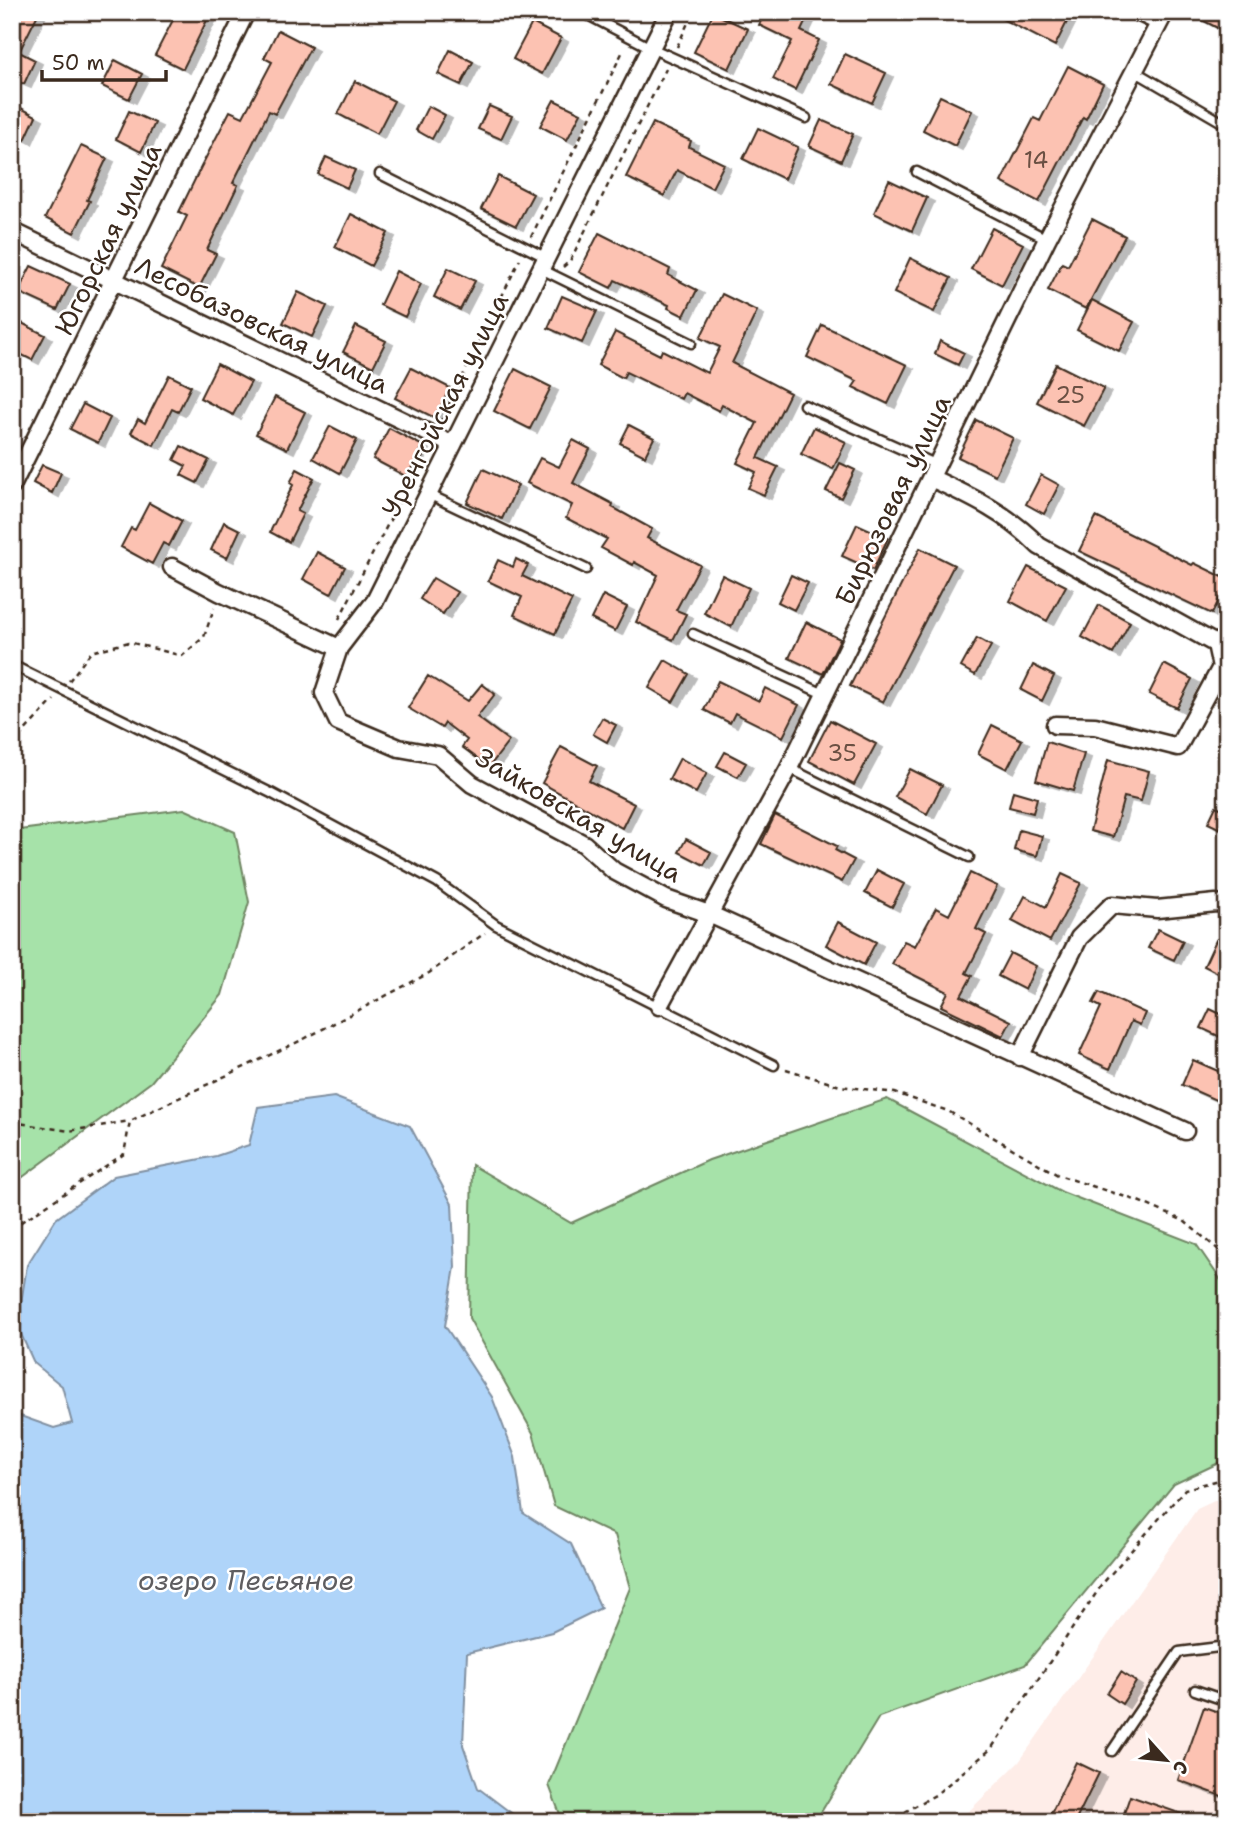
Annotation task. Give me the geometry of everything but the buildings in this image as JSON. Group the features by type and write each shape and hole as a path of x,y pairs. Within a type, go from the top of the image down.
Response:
{"street":[{"name":"Югорская улица","path":"12,486 246,12"},
{"name":"Уренгойская улица","path":"339,648 375,601 547,267 669,12"},
{"name":"Бирюзовая улица","path":"659,1006 789,768 1047,239 1162,19"},
{"name":"Лесобазовская улица","path":"12,231 453,445"},
{"path":"934,472 962,492 1018,524 1039,546 1216,644 1225,664 1178,747 1095,726 1055,725"},
{"path":"172,567 339,648"},
{"name":"Зайковская улица","path":"339,648 324,693 338,722 399,748 438,755 472,784 584,844 614,871 666,899 709,914 1185,1131"},
{"path":"1020,1057 1079,939 1112,905 1157,909 1216,903 1227,905"}],"lane":[{"path":"582,12 635,40 806,118"},
{"path":"1128,12 1162,19"},
{"path":"1136,72 1227,125"},
{"path":"917,172 1047,239"},
{"path":"380,174 526,247 547,267 691,343"},
{"path":"804,405 934,472"},
{"path":"428,494 586,569"},
{"path":"693,635 826,695"},
{"path":"12,665 271,793 437,882 496,925 774,1065"},
{"path":"789,768 969,857"},
{"path":"1112,1751 1179,1652 1227,1646"},
{"path":"1195,1690 1227,1701"}],"path":[{"path":"547,267 570,261 694,12"},
{"path":"339,620 627,43 635,40"},
{"path":"12,744 62,690 90,652 129,642 182,656 204,636 219,592"},
{"path":"12,1122 69,1131 130,1121 304,1039 429,973 496,925"},
{"path":"774,1065 840,1086 895,1093 948,1111 1058,1175 1138,1201 1184,1221 1220,1251 1227,1264"},
{"path":"12,1228 124,1154 130,1121"},
{"path":"887,1822 935,1795 991,1749 1103,1583 1185,1489 1227,1478"}],"shaded area":[{"path":"1227,1495 1227,1822 952,1822 970,1810 1019,1762 1197,1509"}],"green space":[{"path":"184,809 235,832 249,902 222,995 151,1082 12,1185 12,831"},
{"path":"887,1099 1062,1192 1196,1244 1227,1289 1227,1459 1174,1484 1025,1665 879,1717 815,1822 563,1822 549,1785 630,1588 615,1535 554,1506 533,1433 469,1318 472,1165 571,1223 709,1160"}],"water":[{"name":"озеро Песьяное","path":"334,1097 410,1126 452,1204 455,1267 445,1326 492,1397 515,1457 523,1513 571,1544 601,1608 552,1632 467,1653 463,1745 478,1788 523,1822 12,1822 12,1413 54,1428 72,1423 62,1386 34,1363 20,1332 27,1265 56,1219 114,1176 216,1156 249,1145 258,1107"}]}
